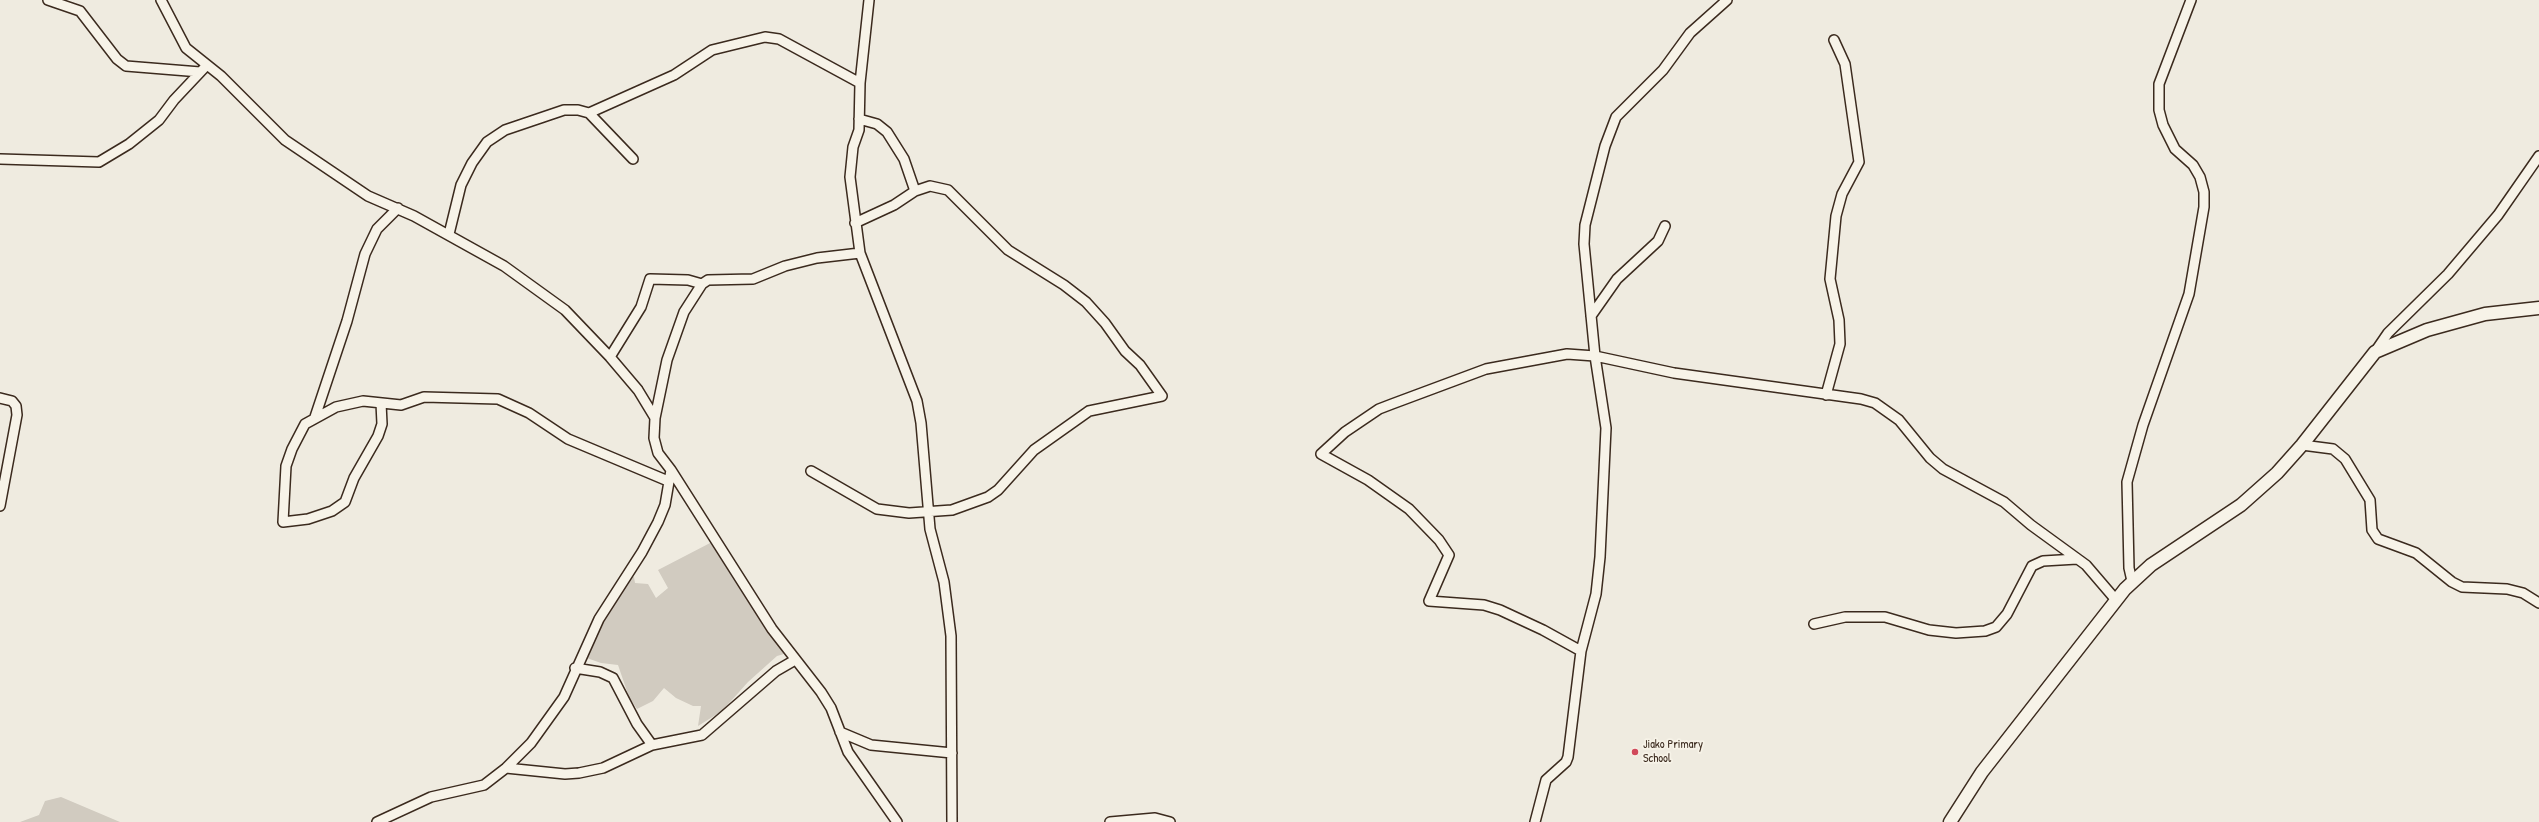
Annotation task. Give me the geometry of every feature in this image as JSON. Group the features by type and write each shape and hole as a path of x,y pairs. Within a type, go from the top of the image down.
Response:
{"street":[{"path":"48,0 80,11 117,59 126,66 204,68"},
{"path":"161,0 186,48 204,68 285,140 368,196 398,208 504,266 565,310 610,357 638,390 655,418"},
{"path":"1535,822 1546,780 1566,762 1568,757 1580,652 1596,594 1603,498 1606,428 1595,356 1584,233 1611,126 1622,109 1663,70 1690,33 1727,0"},
{"path":"2132,581 2129,568 2127,482 2144,425 2189,294 2204,207 2204,192 2200,177 2193,165 2175,149 2163,125 2159,110 2159,84 2191,0"},
{"path":"870,1 860,83 859,119 850,177 860,254 917,401 921,423 930,529 949,609 951,636 952,822"},
{"path":"589,113 674,75 701,55 712,50 765,37 779,39 860,83"},
{"path":"1826,395 1840,344 1839,320 1830,279 1836,216 1842,194 1859,162 1845,64 1834,40"},
{"path":"0,159 99,162 129,144 159,120 204,68"},
{"path":"448,234 461,185 477,155 491,138 505,130 564,110 578,110 589,113 633,159"},
{"path":"859,119 872,122 887,132 904,159 915,191"},
{"path":"1950,822 1982,772 2132,581 2157,561 2241,505 2277,473 2302,445 2375,352 2388,332 2448,274 2498,215 2539,156"},
{"path":"811,471 877,509 929,513 952,510 988,497 998,490 1034,450 1089,411 1162,396 1140,365 1125,351 1105,323 1086,302 1064,285 1008,250 948,190 930,186 915,191 894,205 856,223"},
{"path":"315,417 347,321 365,254 377,229 398,208"},
{"path":"1591,316 1617,279 1658,241 1666,226"},
{"path":"860,254 818,258 793,263 753,279 708,280 702,284 684,312 667,360 655,418 656,445 658,453 671,470 767,622 824,698 848,752 897,822"},
{"path":"610,357 640,307 650,280 688,280 702,284"},
{"path":"2375,352 2426,330 2486,314 2539,308"},
{"path":"1580,652 1543,630 1500,610 1484,605 1429,601 1449,555 1439,540 1409,509 1357,473 1321,454 1345,432 1379,409 1486,369 1567,354 1595,356 1674,373 1869,401 1885,409 1899,420 1930,458 1943,469 2004,502 2031,525 2086,565 2116,600"},
{"path":"380,403 382,424 378,436 354,478 345,502 332,511 308,519 283,522 286,466 292,449 305,424 315,417 348,404 363,401 401,405 424,397 498,399 529,413 573,442 668,480"},
{"path":"0,398 12,401 16,406 17,415 0,506"},
{"path":"2302,445 2327,447 2339,453 2345,460 2370,500 2372,530 2378,539 2416,553 2452,582 2462,587 2507,588 2523,593 2539,603"},
{"path":"377,822 431,797 454,790 476,788 506,768 531,743 564,697 575,668 598,619 642,552 658,522 665,504 668,480 671,470"},
{"path":"1814,624 1845,617 1886,618 1929,630 1956,633 1985,631 1996,627 2007,614 2032,566 2043,561 2077,559"},
{"path":"506,768 565,774 579,773 603,768 652,745 702,735 771,675 795,660"},
{"path":"575,668 600,672 613,678 637,724 652,745"},
{"path":"840,732 871,745 952,753"},
{"path":"1110,822 1155,818 1170,822"}],"shaded area":[{"path":"712,542 784,654 777,656 748,682 722,711 698,726 701,706 693,706 676,698 664,688 653,701 637,709 629,697 618,665 601,663 584,657 625,573 634,577 635,583 648,584 656,598 668,588 658,570"},
{"path":"61,797 120,822 20,822 39,815 45,801"}],"place":[{"name":"Jiako Primary School","path":"1635,752"}]}
